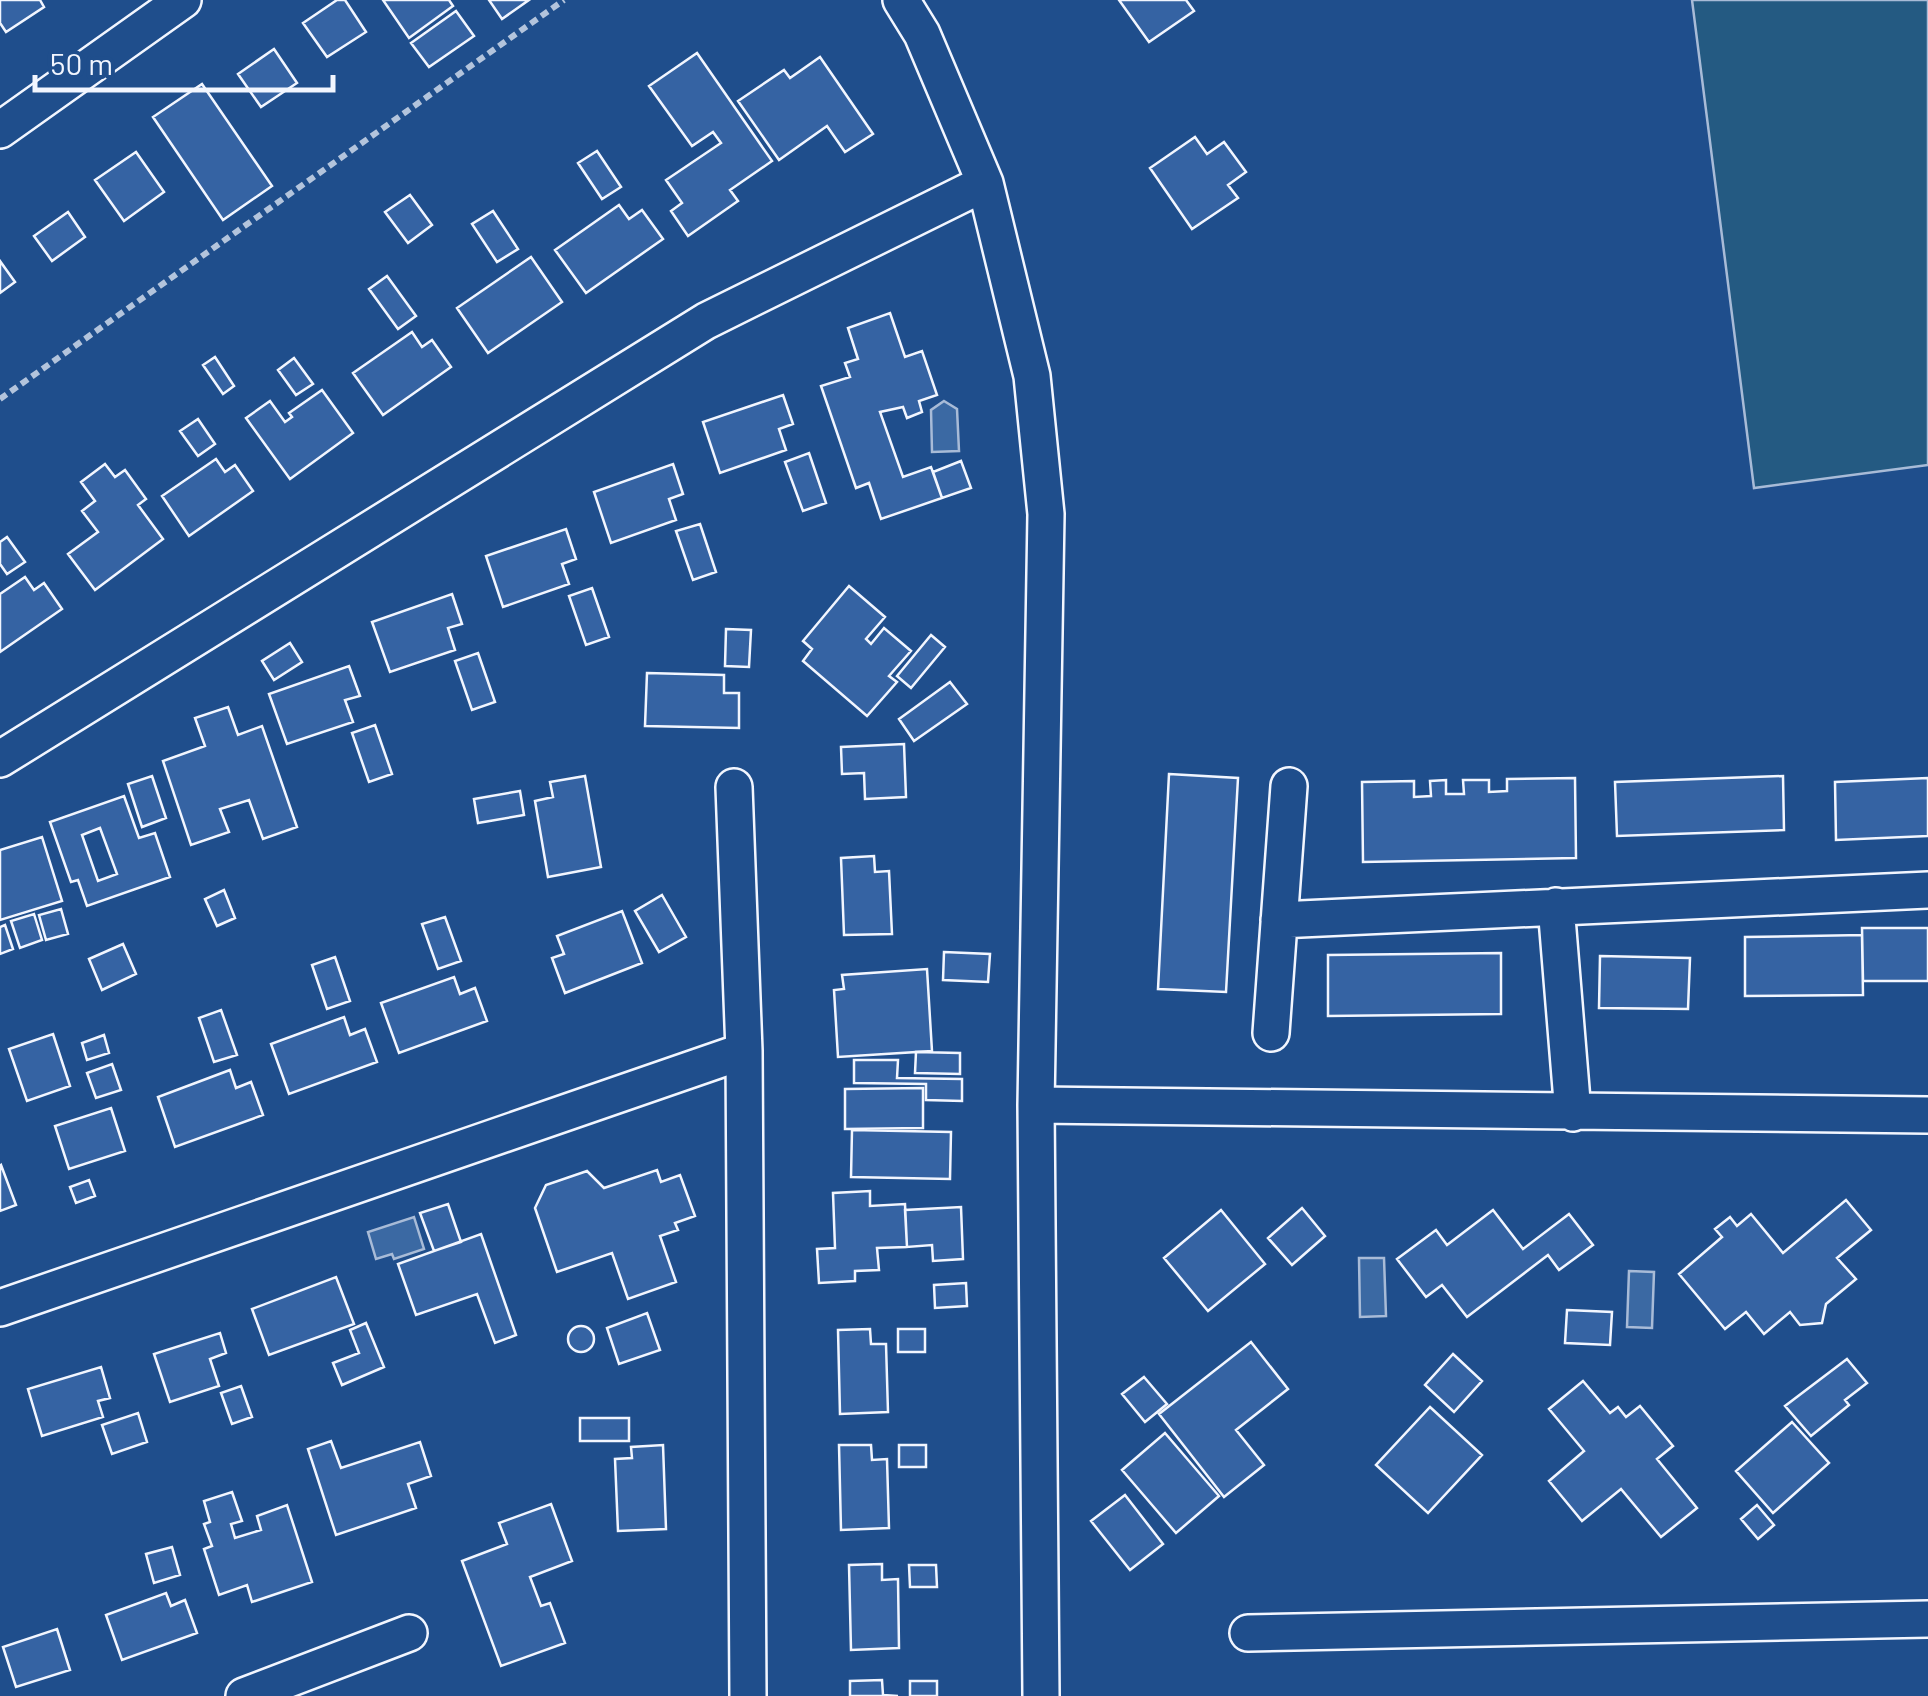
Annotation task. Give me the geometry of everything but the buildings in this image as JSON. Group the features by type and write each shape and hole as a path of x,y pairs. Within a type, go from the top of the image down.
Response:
{"street":[{"path":"0,130 183,0"},
{"path":"901,0 922,34 985,183 1032,376 1046,514 1036,1105 1041,1696"},
{"path":"0,759 706,322 985,183"},
{"path":"1271,1034 1289,786"},
{"path":"734,788 744,1051 748,1696"},
{"path":"1279,920 1928,890"},
{"path":"1556,906 1572,1114"},
{"path":"0,1308 744,1051"},
{"path":"1036,1105 1928,1115"},
{"path":"1248,1633 1928,1619"},
{"path":"244,1696 408,1633"}],"path":[{"path":"0,399 564,0"}],"shaded area":[{"path":"1692,0 1928,0 1928,465 1754,488"},
{"path":"944,401 957,409 959,451 932,452 931,410"},
{"path":"414,1217 424,1249 394,1259 392,1254 376,1259 368,1232"},
{"path":"1359,1258 1384,1258 1386,1316 1360,1317"},
{"path":"1629,1271 1654,1272 1652,1328 1627,1327"}]}
